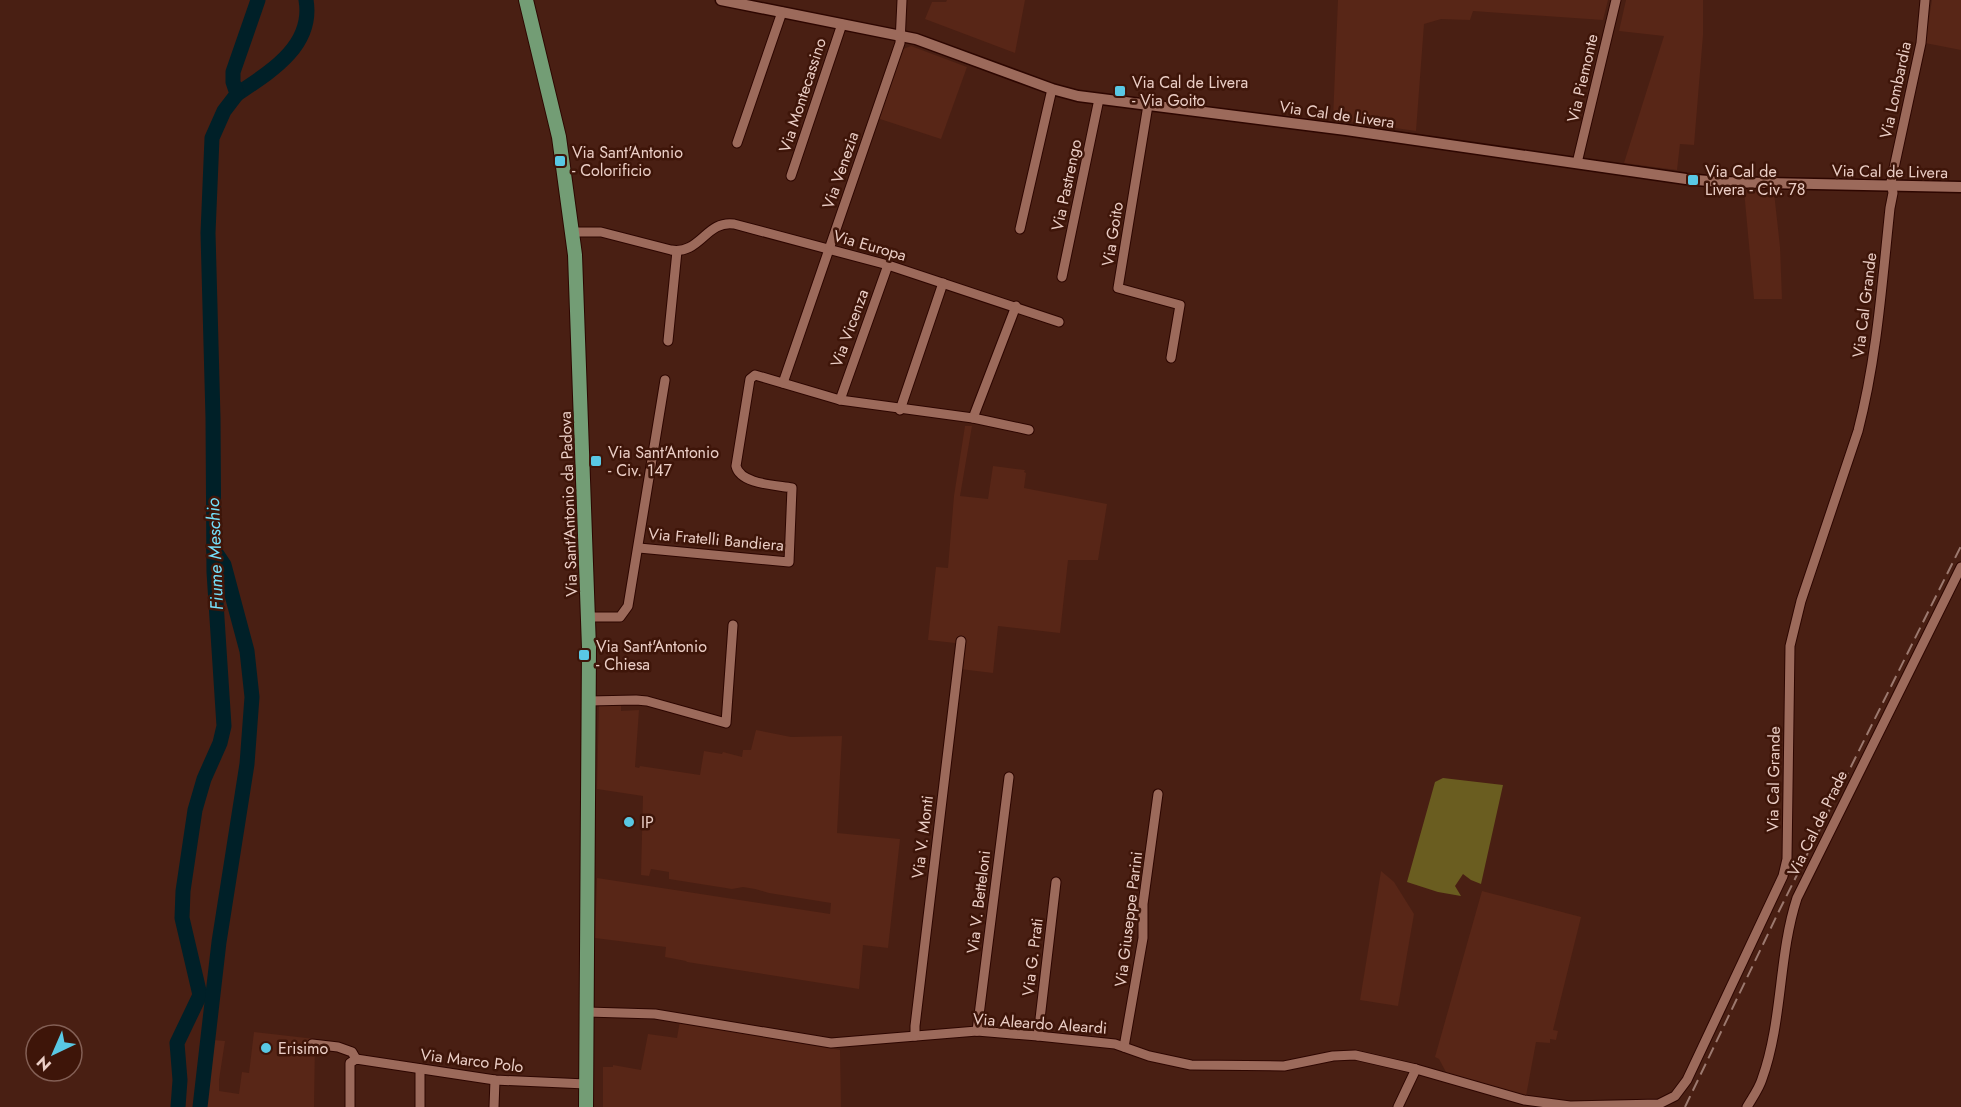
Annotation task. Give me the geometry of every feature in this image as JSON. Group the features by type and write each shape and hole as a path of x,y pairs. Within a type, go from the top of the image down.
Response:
{"main road":[{"name":"Via Sant'Antonio da Padova","path":"526,0 555,117 573,232 589,617 586,1107"}],"street":[{"name":"Via Cal de Livera","path":"721,0 901,35 1052,89 1099,99 1275,120 1719,182 1961,187"},
{"name":"Via Venezia","path":"783,383 900,43 902,0"},
{"name":"Via Piemonte","path":"1577,163 1616,0"},
{"name":"Via Lombardia","path":"1891,186 1921,43 1925,0"},
{"path":"737,143 782,12"},
{"name":"Via Montecassino","path":"791,176 842,24"},
{"path":"1020,229 1052,89"},
{"name":"Via Pastrengo","path":"1062,277 1099,99"},
{"name":"Via Goito","path":"1148,105 1118,288 1180,305 1171,358"},
{"name":"Via Cal Grande","path":"1416,1069 1524,1100 1570,1106 1659,1104 1675,1096 1687,1080 1783,876 1786,859 1790,646 1801,601 1858,431 1865,402 1875,348 1893,193 1891,186"},
{"name":"Via Europa","path":"677,251 687,250 716,226 728,223 888,265 1059,322"},
{"path":"573,232 601,232 677,251 668,341"},
{"name":"Via Vicenza","path":"840,400 888,265"},
{"path":"900,410 943,283"},
{"path":"973,418 1016,306"},
{"name":"Via Fratelli Bandiera","path":"639,548 789,562 792,488 746,479 741,477 736,466 750,379 755,375 783,383"},
{"name":"Via Fratelli Bandiera","path":"589,617 617,618 626,610 639,548 665,380"},
{"path":"783,383 840,400 900,410 973,418 1029,430"},
{"name":"Via Cal de Prade","path":"1747,1107 1762,1081 1769,1056 1797,898 1961,567"},
{"path":"589,701 647,701 726,723 733,625"},
{"name":"Via V. Monti","path":"915,1036 961,641"},
{"name":"Via V. Betteloni","path":"977,1031 1010,777"},
{"name":"Via Giuseppe Parini","path":"1124,1047 1143,938 1143,904 1158,794"},
{"name":"Via G. Prati","path":"1038,1036 1056,882"},
{"name":"Via Aleardo Aleardi","path":"586,1012 655,1014 831,1043 977,1031 1103,1042 1149,1056 1191,1065 1284,1066 1333,1056 1355,1055 1416,1069"},
{"name":"Via Marco Polo","path":"312,1044 338,1047 352,1052 353,1061 495,1080 586,1084"},
{"path":"350,1107 353,1061"},
{"path":"420,1069 420,1107"},
{"path":"1398,1107 1416,1069"},
{"path":"495,1080 495,1107"}],"shaded area":[{"path":"947,0 1025,0 1015,53 925,19 932,2 946,2"},
{"path":"1338,0 1608,0 1603,20 1473,11 1470,20 1441,19 1424,24 1416,131 1333,119"},
{"path":"1626,0 1703,0 1703,35 1694,145 1680,144 1677,170 1624,163 1664,36 1619,31"},
{"path":"1932,0 1961,0 1961,50 1925,43"},
{"path":"911,46 967,67 941,139 877,118 899,54 903,49"},
{"path":"1744,190 1774,192 1780,247 1782,299 1754,299"},
{"path":"965,426 972,426 960,496 988,499 993,466 1025,470 1024,488 1107,504 1098,560 1068,560 1060,633 998,626 993,673 960,669 964,644 928,640 936,567 948,568 954,496"},
{"path":"599,702 621,702 621,711 639,710 635,767 639,768 640,766 700,775 704,751 722,754 723,752 742,757 743,750 751,750 756,730 791,737 842,736 837,833 900,839 888,948 863,945 859,989 687,962 665,957 666,947 595,938 597,878 830,914 831,903 743,887 732,889 669,879 669,872 651,869 649,876 641,875 643,796 597,789"},
{"path":"1443,778 1503,785 1481,884 1463,874 1455,886 1461,896 1438,892 1407,882 1435,782"},
{"path":"1381,871 1394,882 1414,914 1398,1006 1360,1000"},
{"path":"1482,891 1581,917 1553,1030 1558,1031 1556,1040 1550,1039 1550,1043 1536,1042 1526,1096 1447,1074 1439,1059 1435,1057"},
{"path":"680,1021 840,1050 841,1107 603,1107 603,1067 613,1067 613,1065 641,1070 648,1034 677,1038"},
{"path":"254,1032 315,1039 314,1107 206,1107 213,1040 225,1041 219,1091 239,1094 242,1072 249,1073"}],"waterway":[{"name":"Fiume Meschio","path":"178,1107 180,1080 177,1043 200,995 182,918 183,891 195,810 224,726 214,572 208,233 212,138 224,111 237,94 233,72 258,0"},
{"path":"237,94 275,67 296,44 307,16 306,0"},
{"path":"200,1107 219,942 247,764 252,697 247,651 224,565 214,550"}],"railway":[{"path":"1685,1107 1779,911 1961,546"}],"place":[{"name":"Via Cal de Livera - Via Goito","path":"1120,91"},
{"name":"Via Sant'Antonio - Colorificio","path":"560,161"},
{"name":"Via Cal de Livera - Civ. 78","path":"1693,180"},
{"name":"Via Sant'Antonio - Civ. 147","path":"596,461"},
{"name":"Via Sant'Antonio - Chiesa","path":"584,655"},
{"name":"IP","path":"629,822"},
{"name":"Erisimo","path":"266,1048"}]}
